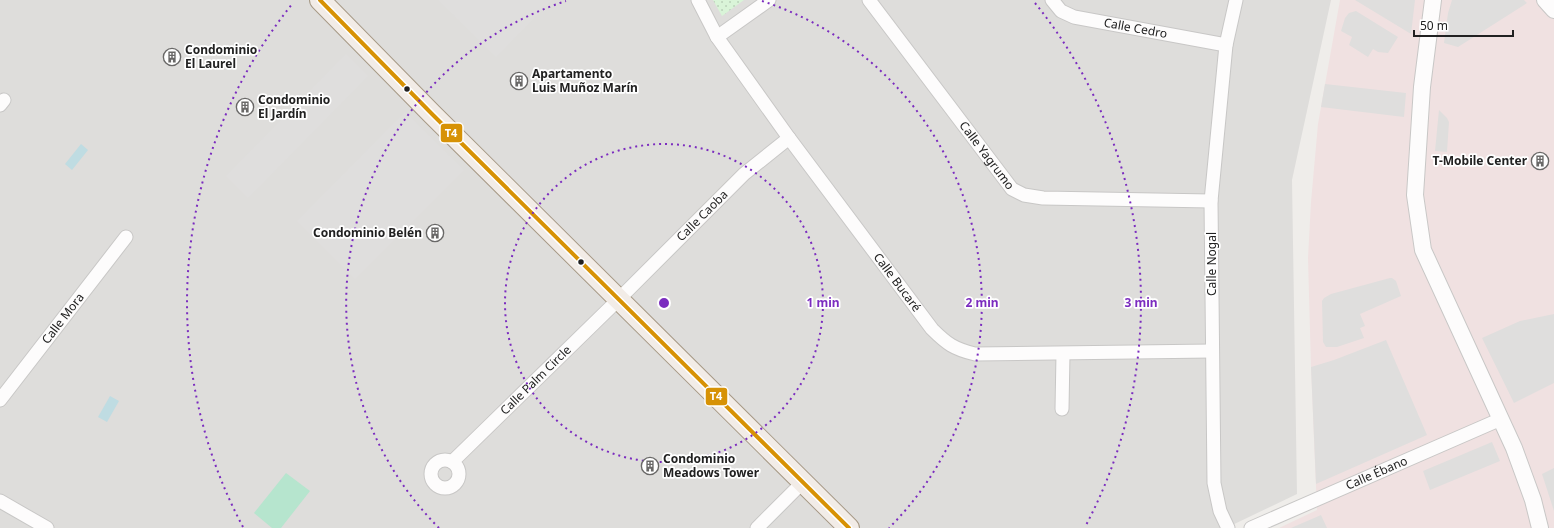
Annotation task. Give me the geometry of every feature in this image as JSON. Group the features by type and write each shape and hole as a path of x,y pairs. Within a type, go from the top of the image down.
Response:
{"main road":[{"path":"320,0 432,114 849,528"}],"street":[{"name":"Calle Bucaré","path":"698,0 717,37 789,138 932,329 943,340 958,350 974,354 1212,352"},
{"path":"717,37 769,0"},
{"name":"Calle Yagrumo","path":"869,0 1012,189 1024,195 1043,198 1211,201"},
{"name":"Calle Cedro","path":"1052,0 1061,11 1074,17 1226,45"},
{"name":"Calle Nogal","path":"1228,528 1220,511 1214,483 1211,201 1226,45 1236,0"},
{"path":"1433,0 1422,87 1415,195 1424,250 1429,265 1501,419 1528,484 1540,528"},
{"path":"1545,0 1554,10"},
{"name":"Calle Caoba","path":"619,299 744,174 789,138"},
{"name":"Calle Mora","path":"0,400 126,237"},
{"name":"Calle Palm Circle","path":"452,462 619,299"},
{"path":"1062,354 1062,409"},
{"name":"Calle Ébano","path":"1251,528 1501,419"},
{"path":"757,528 803,482"},
{"path":"0,501 47,528"}],"shaded area":[{"path":"0,0 1331,0 1292,180 1297,494 1226,528 0,528"},
{"path":"438,0 552,0 496,57"},
{"path":"1340,0 1554,0 1554,528 1279,528 1317,510 1308,258 1318,124"},
{"path":"1355,0 1415,0 1411,34"},
{"path":"1452,0 1524,0 1527,3 1458,47 1444,43 1448,13"},
{"path":"1356,11 1398,37 1388,53 1378,52 1373,49 1368,57 1349,45 1352,37 1341,31 1345,18 1349,13"},
{"path":"346,54 368,76 248,198 226,176"},
{"path":"1325,84 1406,93 1404,117 1321,107"},
{"path":"1439,110 1449,122 1447,152 1435,151"},
{"path":"405,112 464,170 355,279 297,221"},
{"path":"1390,278 1396,281 1401,296 1360,314 1365,326 1360,328 1364,338 1337,347 1326,347 1323,342 1322,301 1324,298 1331,294"},
{"path":"1554,314 1554,383 1514,403 1482,338 1520,321"},
{"path":"1386,340 1427,435 1316,484 1311,367 1334,360"},
{"path":"1492,442 1500,461 1430,490 1423,471"},
{"path":"1554,468 1554,511 1542,474"},
{"path":"1321,515 1327,528 1291,528"}],"green space":[{"path":"713,0 744,0 722,16"},
{"path":"286,473 310,491 281,528 272,528 254,513"}],"water":[{"path":"81,144 88,150 72,170 65,164"},
{"path":"110,396 119,401 107,422 98,417"}],"transit line":[{"name":"T4","path":"320,0 432,114 849,528"}],"place":[{"name":"Condominio El Laurel","path":"172,57"},
{"name":"Apartamento Luis Muñoz Marín","path":"519,81"},
{"name":"Condominio El Jardín","path":"245,107"},
{"name":"T-Mobile Center","path":"1540,161"},
{"name":"Condominio Belén","path":"435,233"},
{"name":"Condominio Meadows Tower","path":"650,466"}]}
